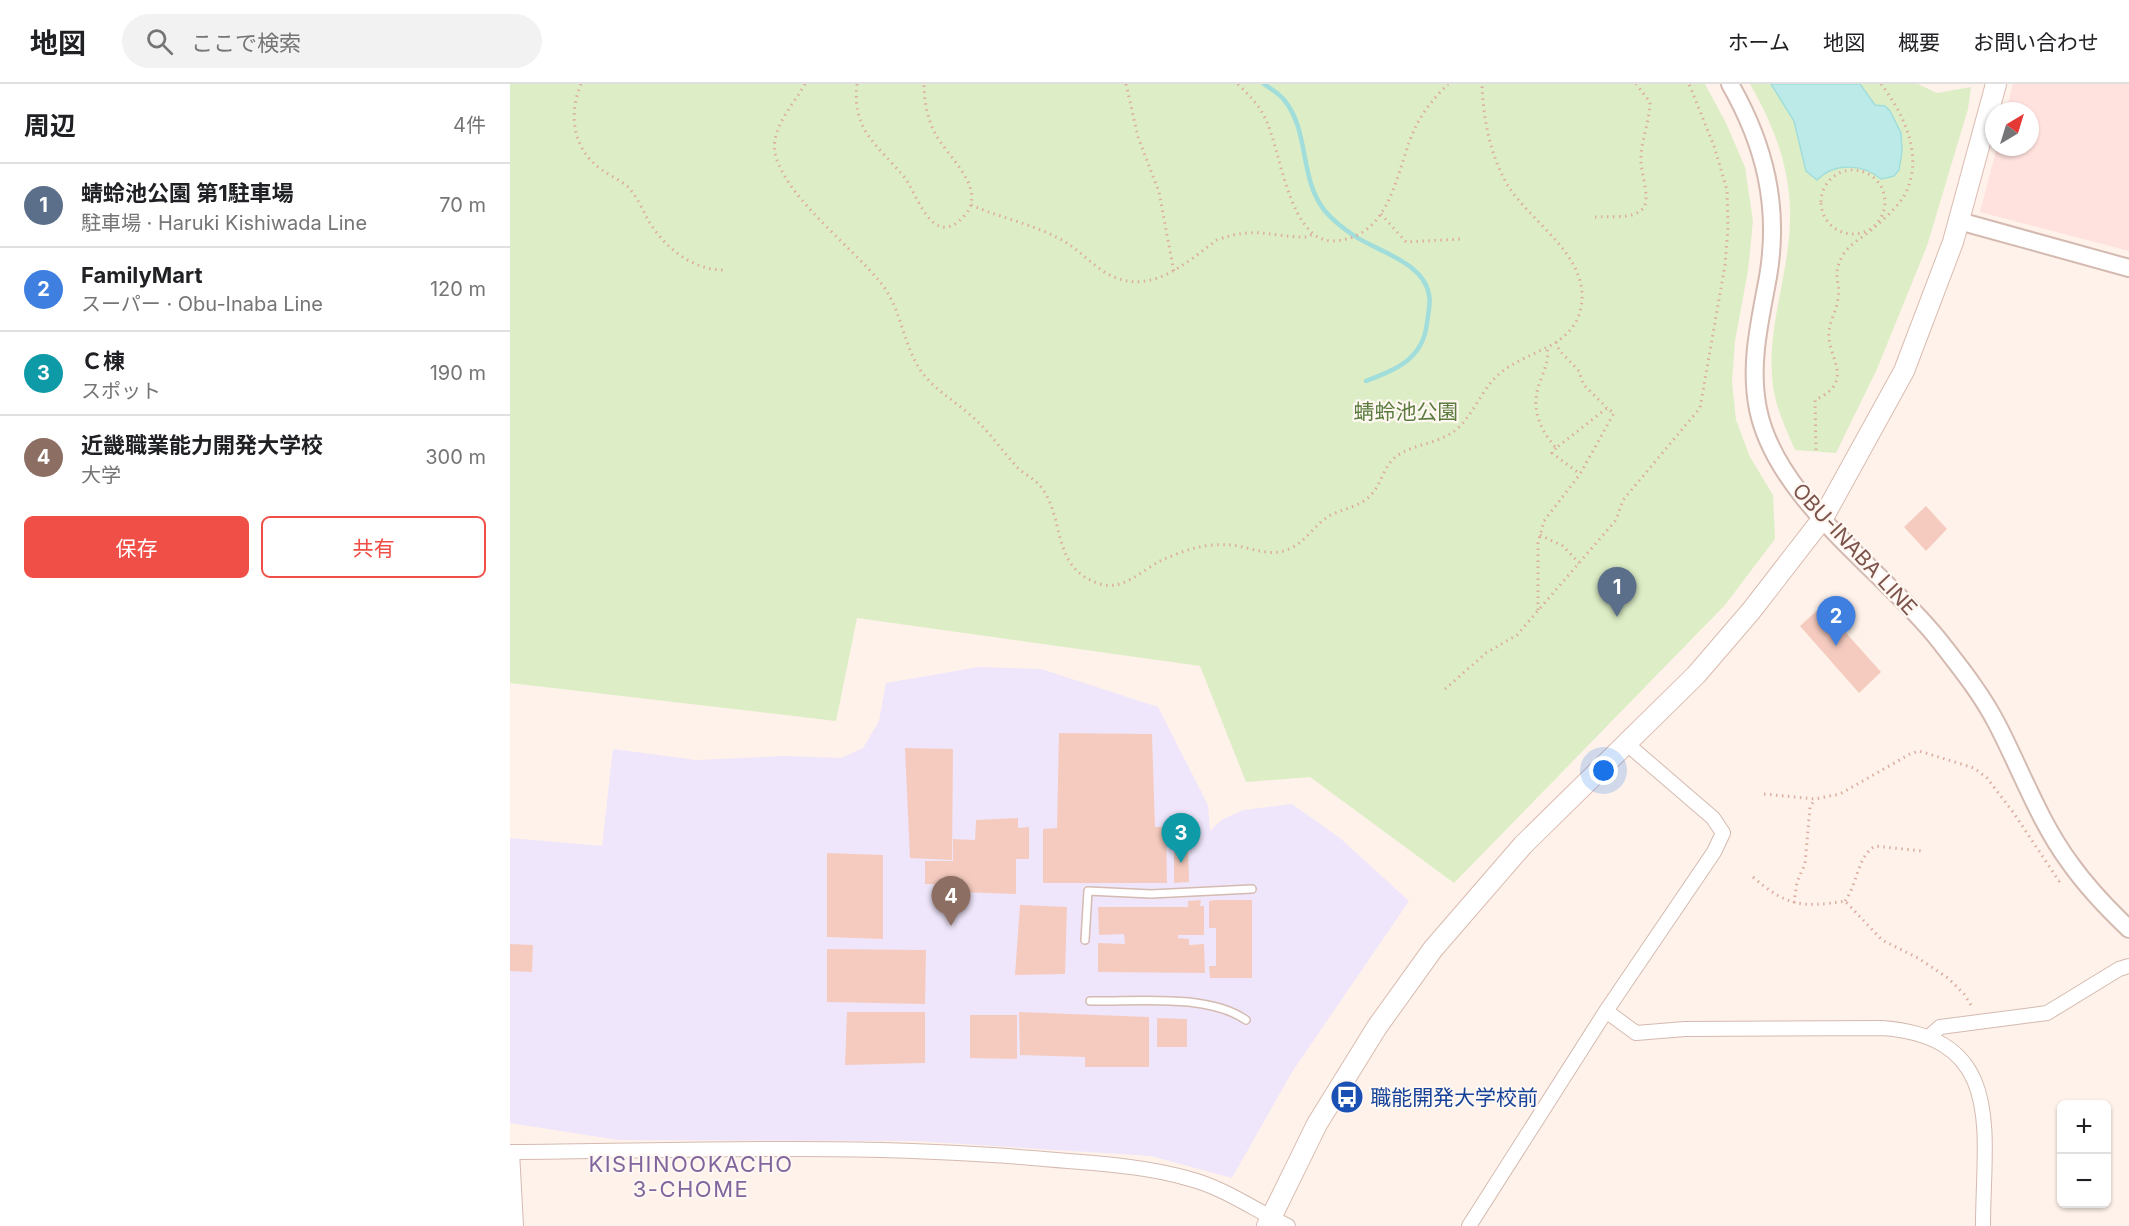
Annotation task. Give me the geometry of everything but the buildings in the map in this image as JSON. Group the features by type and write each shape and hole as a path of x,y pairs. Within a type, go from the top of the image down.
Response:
{"main road":[{"path":"1275,1223 1317,1124 1404,987 1433,949 1523,845 1696,675 1751,611 1823,518 1904,371 1959,221 1996,84"}],"street":[{"name":"OBU-INABA LINE","path":"1730,84 1762,152 1772,197 1772,251 1755,352 1758,410 1767,439 1780,464 1801,494 1913,610 1974,687 1996,722 2050,833 2076,872 2129,929"},
{"path":"1959,221 2129,268"},
{"path":"1469,1226 1606,1011 1714,852 1723,833 1713,818 1627,744"},
{"path":"1930,1036 1940,1027 2046,1013 2119,969 2129,966"},
{"path":"1606,1011 1635,1033 1685,1029 1861,1028 1911,1030 1930,1036 1964,1060 1983,1105 1983,1226"},
{"path":"516,1226 511,1152 868,1148 1022,1158 1164,1172 1214,1188 1275,1223"}],"lane":[{"path":"1085,940 1088,891 1151,894 1252,889"},
{"path":"1090,1001 1186,1002 1234,1012 1246,1020"}],"path":[{"path":"581,84 575,105 574,129 585,155 601,170 629,188 655,230 684,258 705,268 726,270"},
{"path":"805,84 777,132 774,145 782,172 832,233 882,284 900,317 912,356 929,381 945,398 984,427 1014,464 1041,487 1052,510 1064,553 1079,572 1101,584 1122,583 1163,560 1200,547 1231,545 1278,553 1295,546 1331,515 1370,496 1394,458 1450,434 1467,418 1483,393 1504,370 1556,342 1573,327 1581,305 1579,277 1565,253 1507,183 1489,138 1482,84"},
{"path":"856,84 857,107 873,145 907,181 923,213 938,225 946,226 962,219 971,205 972,192 968,182 934,132 924,99 924,84"},
{"path":"1126,84 1138,137 1157,184 1174,272"},
{"path":"1238,84 1253,99 1266,120 1284,181 1313,233 1331,241 1349,239 1359,235 1381,214 1417,124 1448,84"},
{"path":"1595,217 1637,213 1644,207 1646,199 1641,157 1650,102 1636,84"},
{"path":"1445,689 1486,653 1517,635 1616,520 1623,500 1692,419 1702,401 1727,246 1728,198 1724,173 1689,84"},
{"path":"1816,450 1815,400 1824,396 1838,377 1839,365 1828,338 1838,300 1836,272 1843,255 1853,243 1874,228 1898,205 1907,190 1912,159 1910,136 1901,115 1881,84"},
{"path":"1851,170 1873,176 1882,186 1886,197 1882,219 1874,228 1864,233 1849,235 1829,225 1821,204 1822,192 1831,179 1851,170"},
{"path":"971,205 1056,236 1115,278 1144,282 1165,277 1217,240 1227,236 1261,231 1310,237 1313,233"},
{"path":"1381,214 1406,242 1462,239"},
{"path":"1538,610 1540,535 1550,510 1580,474 1614,413 1583,384 1579,371 1559,350 1556,342"},
{"path":"1547,347 1549,357 1536,395 1535,406 1540,426 1556,448"},
{"path":"1580,474 1552,453 1607,408"},
{"path":"1540,535 1563,546 1579,563"},
{"path":"1764,794 1815,799 1840,794 1910,754 1919,752 1974,768 1987,778 2059,881 2076,872"},
{"path":"1794,903 1797,882 1804,864 1810,807 1815,799"},
{"path":"1753,877 1772,894 1794,903 1814,906 1845,900 1854,888 1862,860 1875,846 1922,851"},
{"path":"1845,900 1882,940 1918,958 1948,978 1964,994 1981,1022"}],"shaded area":[{"path":"2013,84 2129,84 2129,251 1980,212 1995,156 2039,156 2039,102 2008,102"},
{"path":"979,667 1041,669 1158,707 1208,805 1210,831 1223,819 1244,810 1292,804 1340,838 1409,901 1292,1072 1232,1178 1151,1156 915,1141 618,1140 510,1123 510,838 602,846 613,749 696,760 784,756 841,758 863,748 879,721 886,683"}],"green space":[{"name":"蜻蛉池公園","path":"510,84 1705,84 1726,123 1745,167 1753,221 1748,271 1735,341 1732,382 1736,420 1750,457 1773,495 1775,539 1725,605 1454,883 1310,777 1246,782 1200,666 857,618 836,721 510,683"},
{"path":"1750,84 1918,84 1937,93 1971,87 1968,109 1927,246 1877,369 1836,453 1795,450 1775,395 1772,376 1773,334 1790,230 1789,192 1778,144"}],"water":[{"path":"1771,84 1860,84 1875,105 1885,106 1890,111 1901,133 1902,151 1899,170 1894,176 1881,179 1866,170 1840,168 1824,174 1817,180 1806,171 1794,121"}],"waterway":[{"path":"1264,84 1283,98 1293,114 1302,141 1311,185 1325,211 1353,235 1409,266 1425,284 1429,295 1430,305 1425,335 1420,346 1407,361 1398,367 1366,381"}],"place":[{"name":"蜻蛉池公園 第1駐車場","path":"1617,617"},
{"name":"FamilyMart","path":"1836,646"},
{"name":"Ｃ棟","path":"1181,863"},
{"name":"近畿職業能力開発大学校","path":"951,926"},
{"name":"職能開発大学校前","path":"1347,1097"}],"district":[{"name":"KISHINOOKACHO 3-CHOME","path":"691,1176"}]}
